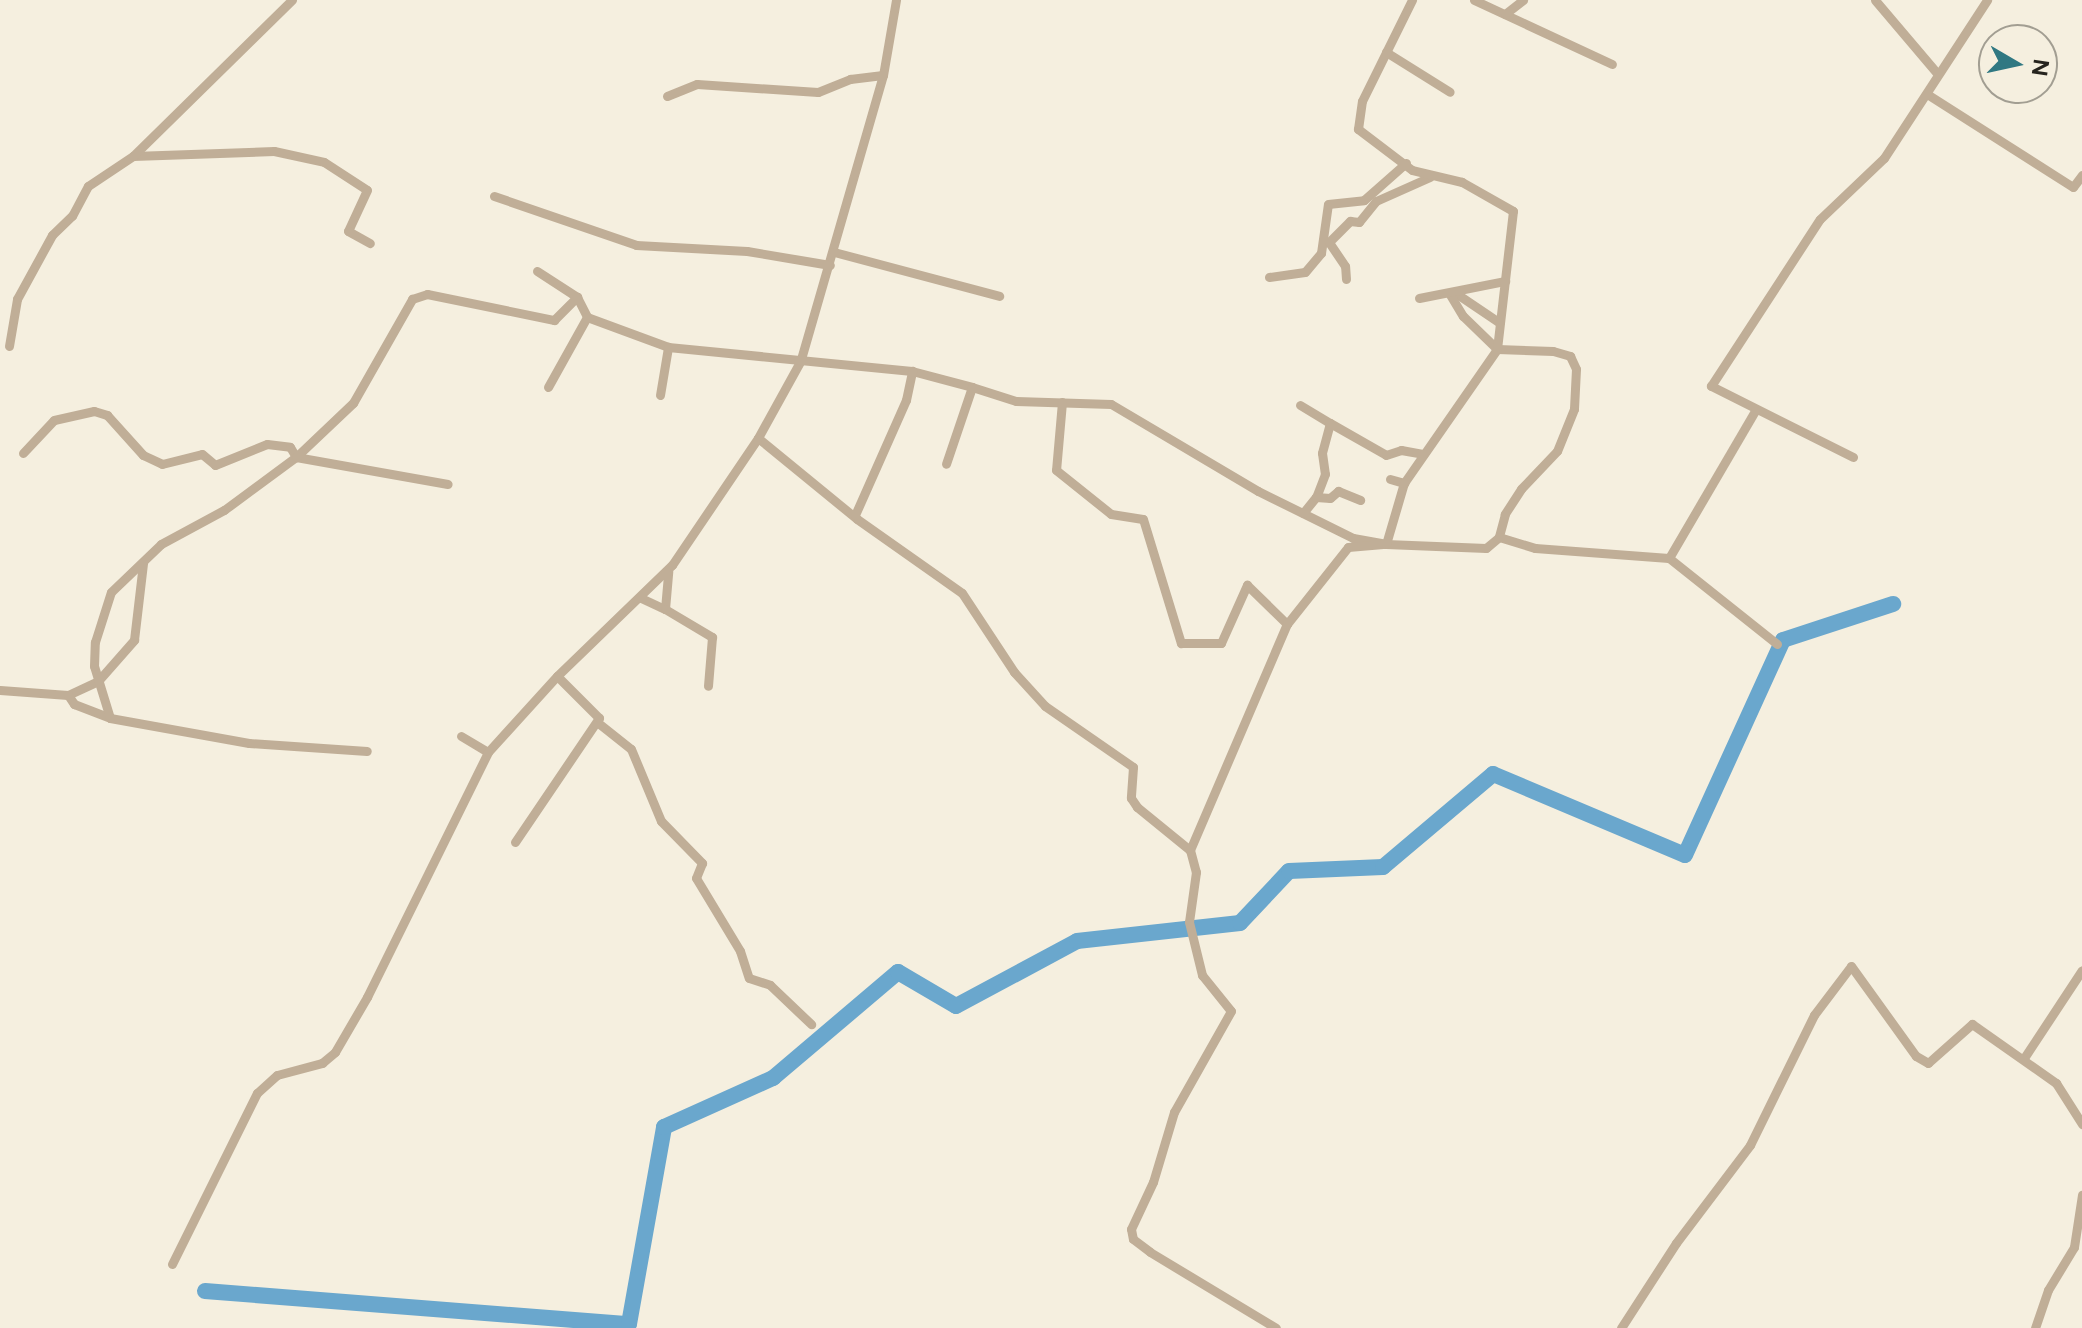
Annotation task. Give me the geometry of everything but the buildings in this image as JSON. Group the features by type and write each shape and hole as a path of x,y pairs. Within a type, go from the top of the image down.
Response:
{"street":[{"path":"172,1264 257,1093 277,1075 322,1063 335,1052 367,997 488,752 557,676 669,568 711,515 758,438 801,360 883,75 896,0"},
{"path":"1386,544 1404,483 1497,349 1513,211 1462,182 1430,177 1358,129 1362,101 1412,0"},
{"path":"1474,0 1612,64"},
{"path":"1505,14 1523,0"},
{"path":"1875,0 1937,73"},
{"path":"1853,457 1755,411 1711,386 1820,219 1884,158 1987,0"},
{"path":"9,346 17,299 52,235 72,216 88,186 133,156 286,2"},
{"path":"1386,52 1450,92"},
{"path":"667,96 697,84 818,92 850,79 883,75"},
{"path":"1927,94 2073,187 2082,175"},
{"path":"133,156 274,151 324,162 367,190 348,231 370,243"},
{"path":"1269,277 1305,272 1321,253 1328,204 1364,200 1406,163"},
{"path":"1346,279 1345,266 1329,242 1350,221 1359,222 1376,201 1430,177"},
{"path":"494,196 636,245 747,251 830,265"},
{"path":"834,252 999,296"},
{"path":"537,271 577,297 587,317 668,347 912,371 1016,401 1111,404 1303,513 1353,538 1386,544"},
{"path":"1419,298 1505,281"},
{"path":"1452,292 1500,323"},
{"path":"1190,850 1287,624 1348,547 1386,544 1486,548 1499,537 1505,514 1521,489 1557,451 1574,409 1576,369 1570,356 1553,351 1497,349 1463,316 1452,292"},
{"path":"110,718 98,681 95,642 111,592 161,544 224,510 296,457 353,403 412,299 427,294 554,320 577,297"},
{"path":"548,387 587,317"},
{"path":"660,395 668,347"},
{"path":"855,515 906,400 912,371"},
{"path":"946,464 972,387"},
{"path":"1062,402 1056,470 1111,514 1143,519 1181,643 1221,643 1247,585 1287,624"},
{"path":"1300,405 1386,455 1401,450 1423,454"},
{"path":"23,453 54,420 94,411 107,415 143,455 162,464 202,454 215,465 267,444 290,447 296,457 448,484"},
{"path":"1669,558 1755,411"},
{"path":"1303,513 1316,497 1325,474 1322,453 1330,423"},
{"path":"758,438 855,515 962,593 1014,672 1045,706 1133,767 1131,798 1137,807 1190,850 1196,872 1189,922 1202,975 1231,1011 1174,1112 1153,1182 1131,1229 1133,1239 1150,1252 1276,1328"},
{"path":"1390,479 1404,483"},
{"path":"1316,497 1330,498 1338,491 1360,500"},
{"path":"1499,537 1535,548 1669,558 1777,644"},
{"path":"0,690 68,695 98,681 134,640 143,563"},
{"path":"665,609 662,596 669,568"},
{"path":"641,598 712,637 708,686"},
{"path":"515,842 599,718 557,676"},
{"path":"68,695 74,704 110,718 249,743 367,751"},
{"path":"597,722 631,749 661,821 702,863 696,878 740,951 749,978 770,985 811,1024"},
{"path":"461,736 488,752"},
{"path":"1621,1328 1676,1243 1750,1145 1814,1015 1851,966 1916,1056 1928,1063 1972,1024 2056,1083 2082,1124"},
{"path":"2024,1058 2082,970"},
{"path":"2035,1328 2048,1290 2078,1248 2082,1195"}],"waterway":[{"path":"205,1291 629,1324 664,1127 773,1078 898,972 956,1006 1077,941 1240,923 1289,871 1383,867 1493,774 1685,855 1783,640 1893,604"}]}
